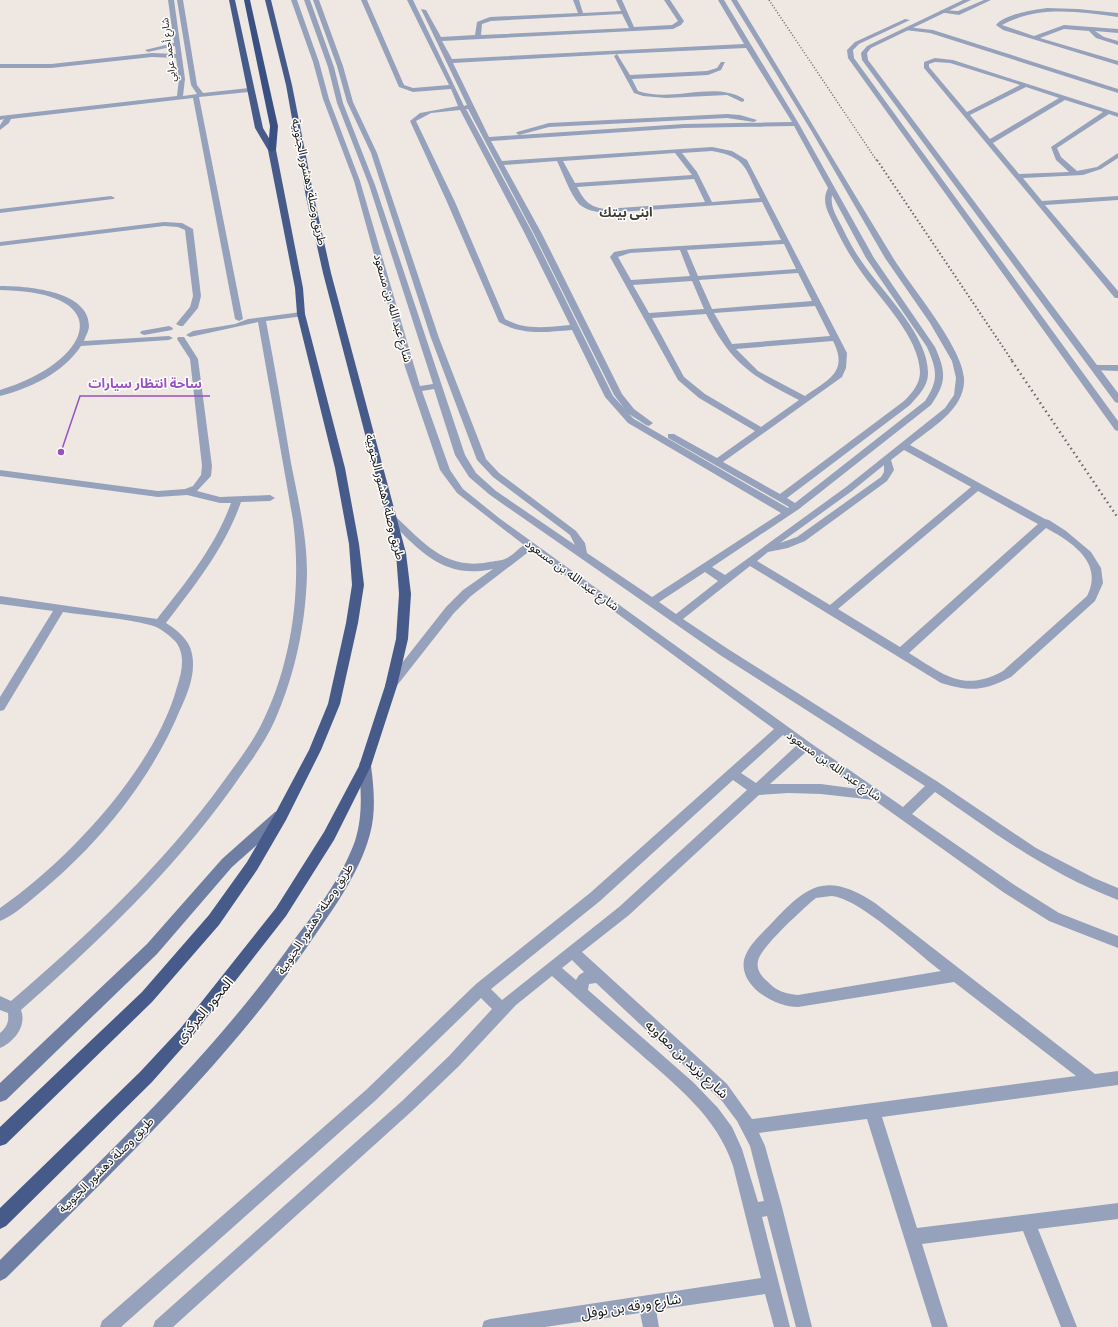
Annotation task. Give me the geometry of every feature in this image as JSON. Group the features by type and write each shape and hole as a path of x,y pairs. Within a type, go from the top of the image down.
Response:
{"highway":[{"path":"232,0 249,90 259,128 272,150"},
{"name":"طريق وصلة دهشور الجنوبية","path":"247,0 274,126 272,150 298,288 301,314 340,468 354,544 358,585 352,623 334,704 314,750 281,816"},
{"name":"طريق وصلة دهشور الجنوبية","path":"268,0 289,85 310,197 327,273 401,553 405,594 402,638 391,686 365,766"},
{"name":"المحور المركزى","path":"0,1220 146,1077 220,992 252,952 306,874 329,836 365,766"},
{"path":"0,1138 157,985 214,920 252,866 281,816"}],"main road":[{"name":"طريق وصلة دهشور الجنوبية","path":"0,1272 195,1075 246,1017 298,949 350,868 361,842 367,815 368,802 365,766"},
{"path":"0,1094 152,949 227,863 281,816"}],"street":[{"name":"شارع أحمد عرابي","path":"171,0 182,83 180,98"},
{"path":"180,0 194,85 199,96 239,319"},
{"name":"شارع عبد الله بن مسعود","path":"294,0 316,62 326,99 357,181 417,389 445,470 470,501 878,798 1041,909 1054,917 1104,938 1118,942"},
{"name":"شارع عبد الله بن مسعود","path":"307,0 317,14 327,41 336,67 340,103 368,174 460,455 472,475 493,493 724,652 934,785 1032,852 1089,882 1118,894"},
{"path":"316,0 317,14"},
{"path":"364,0 401,86 413,90 453,87"},
{"path":"410,0 453,87 486,137 563,282 618,396 654,430 787,512"},
{"path":"418,0 449,58 466,107 487,157 576,327 609,397 631,421 654,430 717,462 796,506"},
{"path":"576,0 581,14"},
{"path":"620,0 632,29"},
{"path":"439,39 673,27 681,22 667,0"},
{"path":"652,602 796,506 858,458 928,403 937,389 940,376 938,363 931,347 870,258 794,122 721,0"},
{"path":"676,619 750,560 887,460 948,410 958,394 960,378 956,361 934,322 889,258 821,142 734,0"},
{"path":"968,0 870,47 864,53 864,57 867,64 1118,400"},
{"path":"942,12 959,13 988,0"},
{"path":"1118,15 1073,10 1045,10 1029,13 1000,24 1000,27 1005,29 1118,63"},
{"path":"728,12 741,11"},
{"path":"478,37 479,23 487,19 625,12"},
{"path":"907,20 853,46 849,54 853,63 1118,428"},
{"path":"925,21 933,30"},
{"path":"174,25 184,24"},
{"path":"1034,38 1059,28 1091,28 1118,31"},
{"path":"1091,28 1092,33 1096,36 1118,43"},
{"path":"907,29 933,30 1081,77 1118,91"},
{"path":"885,30 898,34"},
{"path":"0,60 72,58 143,51 177,44"},
{"path":"449,58 531,57 715,48 747,44"},
{"path":"449,58 747,44"},
{"path":"434,48 444,47"},
{"path":"531,57 550,60 704,51 715,48"},
{"path":"0,66 62,66 148,55 178,56"},
{"path":"617,56 636,92 645,96 728,93 742,100"},
{"path":"1118,115 951,61 941,59 928,62 925,65 1118,295"},
{"path":"628,77 708,73 719,69 723,63"},
{"path":"336,67 350,102 374,153 440,352 482,460 488,468 573,533 580,543 582,554"},
{"path":"1081,77 1118,86"},
{"path":"770,83 784,83"},
{"path":"966,115 1025,85"},
{"path":"0,118 249,90"},
{"path":"989,142 1064,98"},
{"path":"340,103 350,102"},
{"path":"466,107 425,112 416,116 412,121 451,202 502,320 509,325 532,330 576,327"},
{"path":"1076,174 1055,154 1054,148 1108,112"},
{"path":"891,114 905,113"},
{"path":"0,128 6,124 8,117"},
{"path":"486,137 519,133 683,122 754,120 794,122"},
{"path":"486,137 684,126 794,122"},
{"path":"806,143 821,142"},
{"path":"914,145 928,144"},
{"path":"500,163 712,149 738,156 744,160 749,167 836,338 843,353 842,368 839,375 717,462"},
{"path":"677,151 697,177 710,204"},
{"path":"487,157 496,156"},
{"path":"1017,176 1076,174 1094,170 1118,156"},
{"path":"558,159 581,202 595,210 605,211 766,200"},
{"path":"368,174 380,172"},
{"path":"572,185 697,177"},
{"path":"781,498 888,418 917,393 922,382 924,371 916,348 891,307 856,259 827,203 831,188"},
{"path":"951,196 966,196"},
{"path":"0,211 111,198"},
{"path":"1040,203 1118,198"},
{"path":"380,211 392,210"},
{"path":"0,244 164,224 185,226 189,229 197,296 194,308 183,325"},
{"path":"761,431 702,396 681,378 614,257 617,254 630,251 786,242"},
{"path":"683,248 709,311 729,347 750,369 805,400"},
{"path":"393,252 406,250"},
{"path":"856,259 870,258"},
{"path":"1003,268 1018,267"},
{"path":"628,283 801,271"},
{"path":"553,284 563,282"},
{"path":"0,288 41,290 66,299 73,304 82,316 84,331 80,341 67,358 50,371 20,386 0,392"},
{"path":"646,316 818,303"},
{"path":"891,307 904,306"},
{"path":"80,341 144,333 183,325 200,325 239,319 248,321 301,314"},
{"path":"13,1008 113,920 183,844 208,813 244,762 269,721 279,694 298,620 302,574 302,551 296,508 262,319"},
{"path":"80,341 186,337 207,330 243,325 248,321"},
{"path":"183,325 192,330 186,337"},
{"path":"169,328 165,332 169,338"},
{"path":"186,337 196,366 206,460 206,476 202,482 187,492"},
{"path":"729,347 836,338"},
{"path":"916,348 931,347"},
{"path":"427,355 440,352"},
{"path":"589,356 599,354"},
{"path":"1097,372 1118,368"},
{"path":"1097,372 1118,374"},
{"path":"417,389 437,386"},
{"path":"888,418 901,424"},
{"path":"750,560 945,680 970,687 991,683 1007,674 1091,598 1098,583 1095,566 1084,550 1063,533 1046,522 904,446"},
{"path":"858,458 876,468"},
{"path":"764,550 784,546 801,539 884,479 889,474 890,467 887,460"},
{"path":"0,473 158,494 187,492 220,500 270,498"},
{"path":"830,610 978,486"},
{"path":"159,624 218,546 226,530 237,500"},
{"path":"390,516 432,555 445,564 473,569 511,561"},
{"path":"901,653 1046,522"},
{"path":"391,686 457,602 531,545"},
{"path":"704,567 725,580"},
{"path":"0,600 159,624 182,641 187,654 188,669 181,694 165,731 126,793 98,828 41,884 25,898 0,915"},
{"path":"0,707 60,608"},
{"path":"108,1327 371,1095 481,989 596,897 782,729"},
{"path":"161,1327 407,1106 454,1061 502,1009 624,911 805,745"},
{"path":"733,773 756,790 788,788 821,789 854,792 878,798"},
{"path":"903,815 934,785"},
{"path":"956,975 798,1001 784,1000 770,994 760,985 753,973 751,960 758,946 811,895 824,891 842,892 858,900 956,975 1093,1081"},
{"path":"1104,938 1118,935"},
{"name":"شارع يزيد بن معاويه","path":"573,953 722,1089 737,1107 758,1146 804,1327"},
{"name":"شارع يزيد بن معاويه","path":"553,968 688,1087 707,1105 724,1126 737,1150 782,1327"},
{"path":"581,992 580,985 583,979 590,976 598,977"},
{"path":"481,989 502,1009"},
{"path":"0,1003 13,1008"},
{"path":"0,1041 8,1034 15,1023 16,1018 13,1008"},
{"path":"749,1127 1118,1078"},
{"path":"872,1110 940,1327"},
{"path":"753,1211 774,1207"},
{"path":"912,1237 1118,1211"},
{"path":"1028,1223 1069,1327"},
{"name":"شارع ورقه بن نوفل","path":"490,1327 517,1325 647,1303 771,1285"},
{"path":"647,1303 651,1327"}],"railway":[{"path":"769,0 877,161"},
{"path":"877,160 1013,362"},
{"path":"1012,361 1118,518"}],"place":[{"name":"ساحة انتظار سيارات","path":"61,452"}],"district":[{"name":"ابنى بيتك","path":"626,212"}]}
